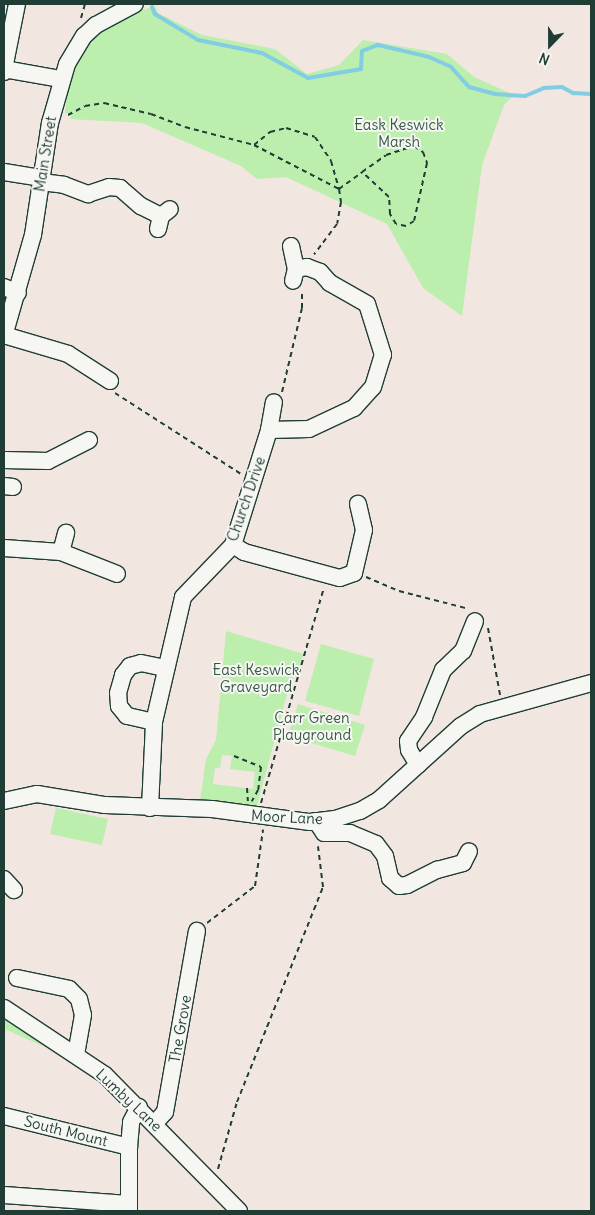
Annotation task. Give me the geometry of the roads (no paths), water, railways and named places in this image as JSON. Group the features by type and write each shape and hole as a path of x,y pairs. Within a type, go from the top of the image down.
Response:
{"street":[{"path":"17,4 4,71 61,79"},
{"name":"Main Street","path":"4,336 11,290 33,235 39,170 61,79 84,36 108,17 135,4"},
{"path":"4,172 39,170 64,185 88,194 108,187 120,188 141,206 163,218"},
{"path":"269,430 308,429 354,408 373,388 383,354 367,304 299,272 290,246"},
{"path":"4,336 68,354 111,386"},
{"name":"Church Drive","path":"150,808 154,722 183,597 233,544 269,430 274,402"},
{"path":"4,460 48,461 88,440"},
{"path":"233,544 244,552 340,578 354,573 369,531 358,504"},
{"path":"61,552 66,534"},
{"path":"4,548 61,552 117,574"},
{"path":"418,765 408,750 408,741 424,717 443,670 463,651 479,618"},
{"path":"154,722 127,716 119,706 118,693 123,675 130,666 141,663 165,668"},
{"name":"Moor Lane","path":"4,801 37,794 105,805 212,809 257,818 313,822 360,811 394,788 461,726 502,706 591,683"},
{"path":"313,822 324,833 350,833 376,844 386,856 390,878 399,886 407,885 437,870 463,863 469,851"},
{"name":"The Grove","path":"156,1123 165,1112 197,931"},
{"path":"17,978 68,990 79,999 83,1015 76,1054"},
{"name":"Lumby Lane","path":"4,1008 105,1075 156,1123 239,1211"},
{"path":"4,1195 129,1208 131,1122 139,1107"},
{"name":"South Mount","path":"4,1116 129,1147"}],"waterway":[{"path":"152,7 155,14 198,40 262,53 308,78 361,69 362,51 378,45 429,57 451,67 469,87 495,94 525,96 544,88 562,87 573,93 591,94"}],"park label":[{"name":"Eask Keswick Marsh","path":"399,132"},
{"name":"East Keswick Graveyard","path":"256,678"},
{"name":"Carr Green Playground","path":"312,726"}]}
